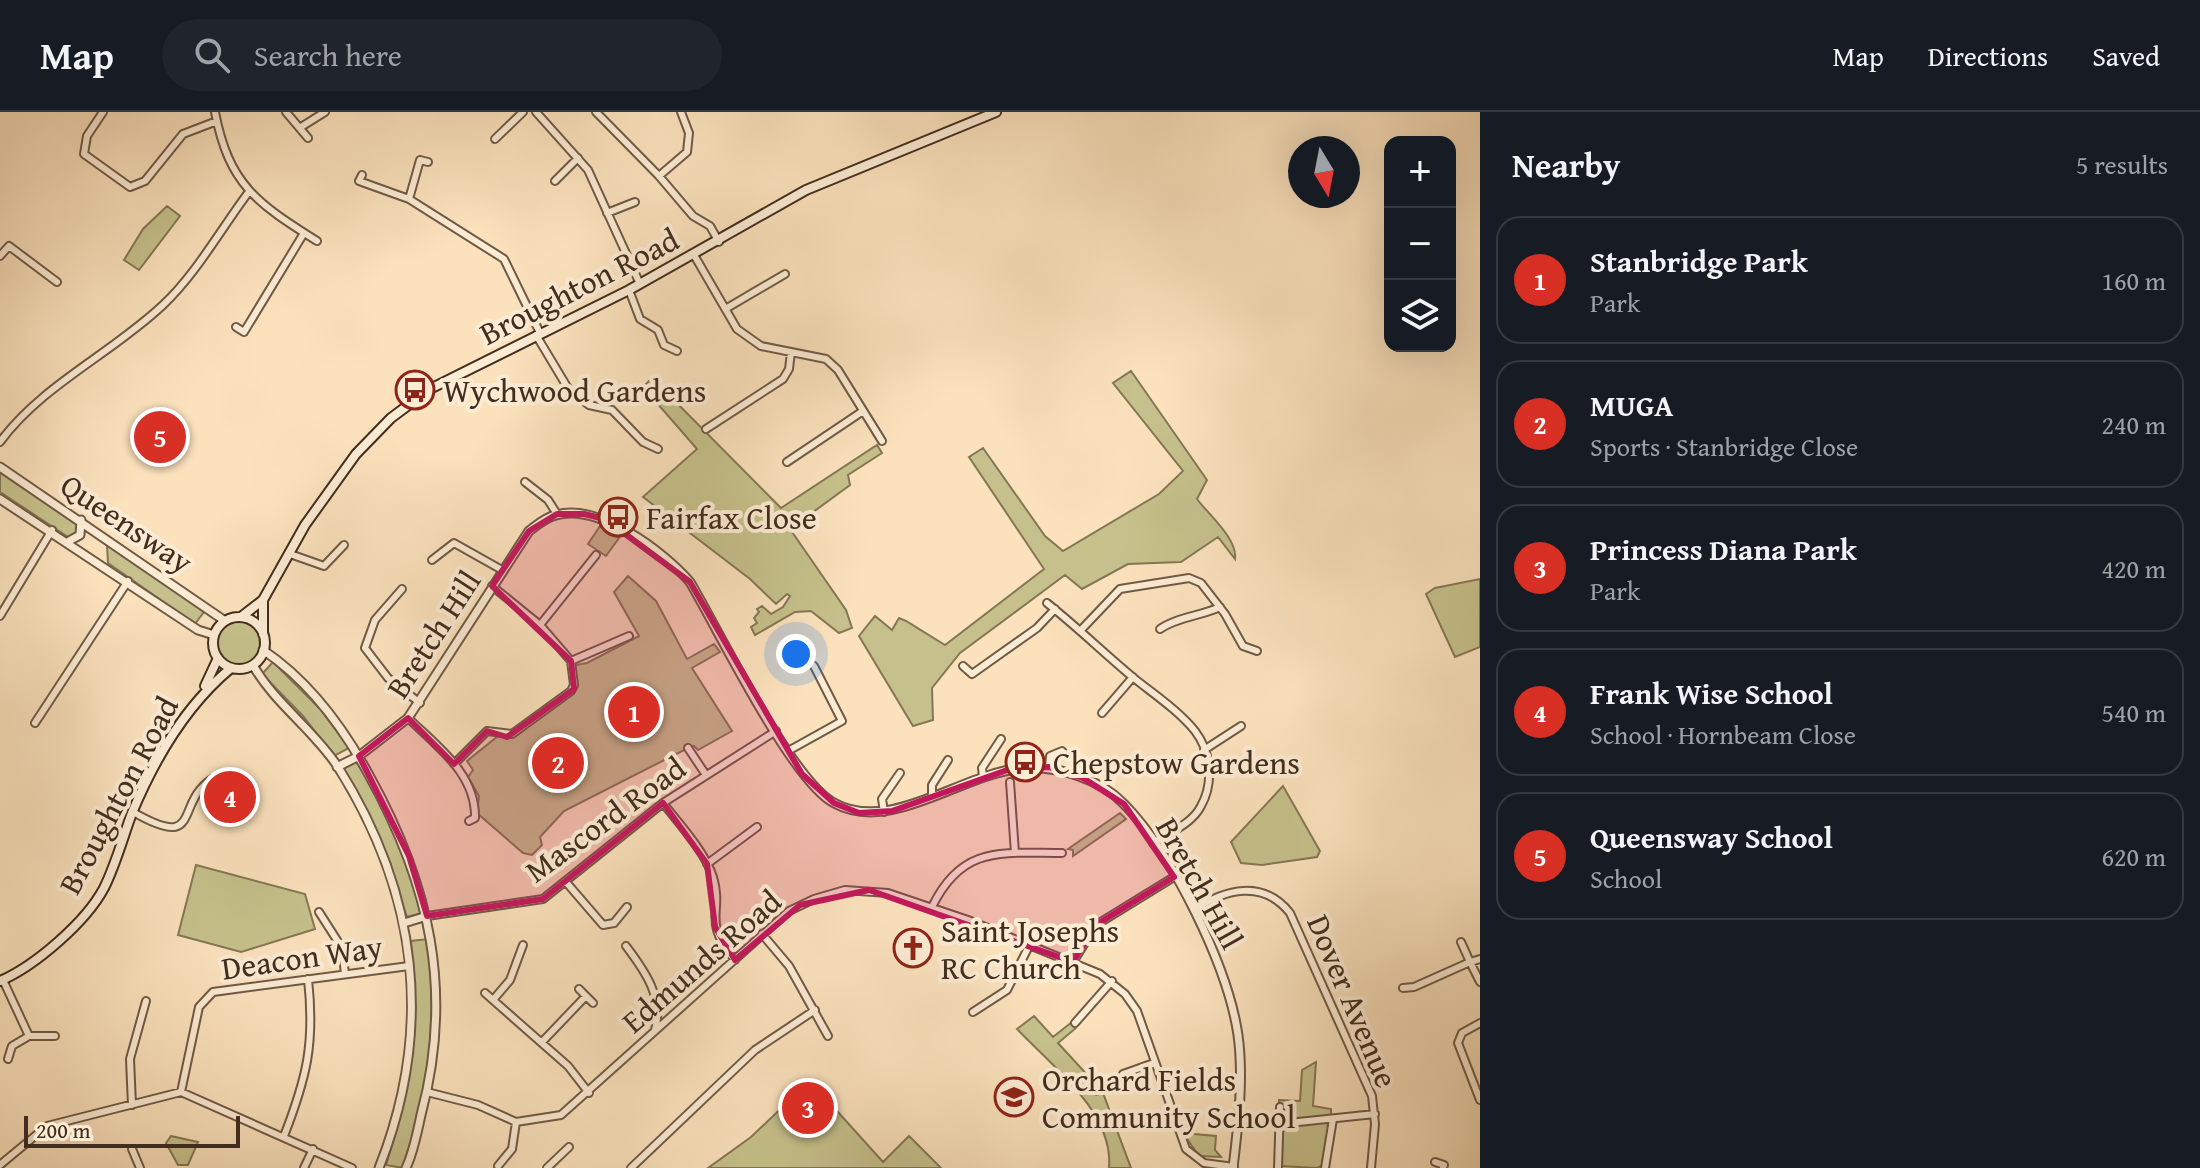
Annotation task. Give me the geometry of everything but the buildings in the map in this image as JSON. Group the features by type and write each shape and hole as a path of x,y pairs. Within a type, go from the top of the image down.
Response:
{"main road":[{"name":"Broughton Road","path":"263,600 345,467 391,418 430,389 629,290 719,242 806,190 996,112"},
{"path":"263,600 263,650 253,665 231,668 218,658 213,647 214,635 225,621 241,617 263,600"},
{"path":"241,617 254,622 263,634"},
{"name":"Broughton Road","path":"203,691 218,658"},
{"name":"Broughton Road","path":"1,980 41,957 98,897 133,812 182,718 203,691 231,668"}],"street":[{"path":"103,112 87,136 84,154 130,187 145,181 183,134 217,121"},
{"path":"215,112 229,161 248,193 317,241"},
{"path":"286,112 308,138"},
{"path":"301,127 325,112"},
{"path":"495,139 523,112"},
{"path":"536,112 588,170 640,284"},
{"path":"596,112 659,176 693,216 710,226 719,242"},
{"path":"659,176 687,152 689,133 681,112"},
{"path":"555,181 578,158"},
{"path":"409,199 420,160 428,162"},
{"path":"362,175 359,181 409,199 504,259 538,334 569,390 589,405 612,410 643,442 658,449"},
{"path":"0,442 19,417 113,349 166,302 248,193"},
{"path":"607,213 635,202"},
{"path":"244,332 304,233"},
{"path":"0,239 57,282"},
{"path":"0,256 9,246"},
{"path":"694,255 737,329 750,340 826,359 838,370 882,441"},
{"path":"727,308 785,274"},
{"path":"629,290 640,319 658,330 664,345 677,351"},
{"path":"236,327 252,338"},
{"path":"706,429 783,379 789,369 791,352"},
{"path":"787,462 863,411"},
{"name":"Queensway","path":"0,467 225,621"},
{"path":"525,482 548,500 557,514"},
{"name":"Queensway","path":"0,499 69,541 198,630 214,635"},
{"name":"Bretch Hill","path":"337,767 359,756 408,718 529,531 557,514 584,514 605,519 676,566 690,582 788,751 811,786 834,803 859,813 884,812 1010,769 1049,767 1083,778 1108,791 1124,804 1153,843 1194,910 1219,963 1237,1031 1240,1079 1234,1168"},
{"path":"69,541 80,535 81,520"},
{"path":"1,611 52,530"},
{"path":"432,560 454,543 502,570"},
{"path":"290,554 324,566 344,545"},
{"path":"540,625 596,555"},
{"path":"1080,631 1120,589 1140,583 1189,578 1201,583 1220,607 1243,646 1257,651"},
{"path":"35,723 128,581"},
{"path":"454,764 483,733 491,730 512,734 571,691 574,685 571,661 540,625 492,586"},
{"path":"402,589 375,620 365,648 388,678 420,703"},
{"path":"1047,603 1195,731 1204,750 1209,780 1201,807 1193,818 1153,843"},
{"path":"1160,629 1169,623 1203,615 1220,607"},
{"path":"963,666 972,674 1037,628 1055,609"},
{"path":"571,661 629,636"},
{"path":"263,650 303,683 359,756 409,856 427,916 436,975 437,1041 406,1168"},
{"path":"253,665 337,767 374,835 404,923 413,1010 406,1081 379,1168"},
{"path":"814,666 842,721"},
{"path":"1102,713 1133,677"},
{"path":"788,751 851,717"},
{"path":"408,718 454,764 475,796 475,820"},
{"path":"1204,750 1241,726"},
{"name":"Mascord Road","path":"404,923 427,916 535,902 550,895 663,803 776,731"},
{"path":"983,777 982,768 1001,739"},
{"path":"688,748 706,775"},
{"name":"Bretch Hill","path":"1049,767 1050,756 1062,751 1066,756"},
{"path":"932,795 932,785 948,760"},
{"path":"884,812 882,799 900,773"},
{"path":"133,812 169,828 179,826 186,821 197,792 212,779 236,779 248,796"},
{"path":"1010,782 1015,853"},
{"path":"663,803 707,864 714,886 715,927 735,960"},
{"path":"707,864 757,827"},
{"path":"932,907 943,884 959,866 980,856 1062,853"},
{"path":"1073,962 1096,925 1174,877"},
{"path":"566,882 603,925 614,923 627,907"},
{"name":"Dover Avenue","path":"1194,910 1223,892 1241,889 1282,904 1301,937 1372,1096 1375,1114 1371,1168"},
{"name":"Edmunds Road","path":"516,1122 561,1115 762,934 800,905 845,890 888,893 932,907 1073,962 1112,981 1137,1011 1186,1149 1204,1163 1234,1168"},
{"path":"319,912 342,948 345,974"},
{"path":"762,934 789,966 828,1036"},
{"path":"1461,942 1480,982"},
{"path":"493,1000 510,980 523,945"},
{"path":"626,946 647,974 657,1000 659,1013 654,1034"},
{"path":"973,1012 1007,990 1029,946"},
{"path":"1403,988 1414,987 1480,959"},
{"name":"Deacon Way","path":"181,1092 199,1007 206,997 223,989 409,966"},
{"path":"284,1136 305,1075 313,1029 308,979"},
{"path":"1,980 29,1036"},
{"path":"1075,1023 1112,981"},
{"path":"579,989 593,1003"},
{"path":"485,993 542,1042 589,1093"},
{"path":"542,1042 586,996"},
{"path":"132,1105 130,1059 146,1001"},
{"path":"631,1168 755,1050 815,1010"},
{"path":"1480,1023 1458,1037 1470,1079 1480,1100"},
{"path":"8,1059 12,1046 29,1036 55,1036"},
{"path":"1123,1074 1154,1063"},
{"path":"1470,1079 1480,1077"},
{"path":"0,1165 47,1126 181,1092 352,1168"},
{"path":"427,1092 478,1105 516,1122 512,1149 498,1166"},
{"path":"1278,1168 1280,1107"},
{"path":"1279,1124 1375,1114"},
{"path":"1325,1168 1333,1119"},
{"path":"547,1168 569,1147"},
{"path":"132,1149 140,1168"},
{"path":"304,1168 313,1149"},
{"path":"555,1160 564,1168"},
{"path":"1435,1162 1444,1165 1443,1168"}],"highlighted area":[{"path":"557,514 584,514 605,519 690,582 802,774 834,803 859,813 892,811 1010,769 1049,767 1083,778 1124,804 1174,877 1096,925 1073,962 869,890 800,905 735,960 715,927 707,864 663,803 543,899 427,916 409,856 359,756 408,718 454,764 487,731 507,737 574,689 571,661 492,586 529,531"}],"shaded area":[{"path":"167,206 180,216 139,270 124,260 143,229"},
{"path":"1131,371 1207,480 1197,499 1227,535 1235,551 1235,559 1218,537 1181,562 1128,564 1082,589 1065,575 960,653 932,688 933,720 913,726 859,636 875,616 892,630 899,618 945,645 1044,569 969,457 983,448 1045,536 1063,551 1159,494 1183,471 1113,383"},
{"path":"652,378 781,508 877,445 882,453 848,475 850,485 790,529 846,610 852,628 839,633 811,611 795,612 755,635 751,627 757,623 754,618 759,612 757,609 762,606 771,614 783,607 790,596 787,594 776,604 750,579 643,497 697,449 643,387"},
{"path":"0,471 77,521 79,531 68,537 0,492"},
{"path":"600,526 619,538 606,556 588,544"},
{"path":"111,543 207,608 195,624 108,563 107,546"},
{"path":"628,576 656,601 687,659 714,644 720,652 692,668 732,731 698,750 694,746 688,748 564,811 540,837 542,845 532,855 523,853 477,813 479,796 468,777 473,770 467,761 498,736 516,736 572,693 575,665 587,663 639,636 614,592"},
{"path":"1480,579 1480,647 1455,657 1426,594 1435,588"},
{"path":"238,619 254,626 261,642 254,658 238,665 222,658 215,642 222,626"},
{"path":"273,662 320,709 349,748 334,756 303,716 262,674"},
{"path":"357,760 399,840 424,913 407,917 378,837 342,768"},
{"path":"1283,786 1320,851 1317,857 1262,865 1241,863 1231,842"},
{"path":"1120,813 1126,819 1073,856 1073,850 1068,849"},
{"path":"1169,837 1170,845 1201,898 1194,900 1170,863 1163,841"},
{"path":"196,865 305,894 315,929 241,952 178,935"},
{"path":"428,939 432,998 429,1055 419,1111 403,1168 386,1165 402,1109 411,1054 414,999 411,941"},
{"path":"1034,1016 1053,1037 1072,1022 1075,1024 1076,1028 1058,1043 1092,1080 1087,1087 1096,1095 1103,1093 1131,1168 1109,1168 1108,1147 1091,1109 1078,1091 1017,1029"},
{"path":"1316,1062 1313,1106 1331,1109 1331,1117 1282,1120 1283,1105 1279,1104 1279,1100 1300,1101 1302,1070"},
{"path":"810,1081 883,1162 909,1136 941,1168 708,1168 751,1137"},
{"path":"1330,1121 1323,1165 1317,1168 1280,1166 1281,1131 1286,1131 1289,1124"},
{"path":"1183,1133 1216,1136 1215,1150 1221,1157 1199,1156"},
{"path":"171,1136 198,1142 188,1165 178,1165 166,1143"}],"place":[{"name":"Wychwood Gardens","path":"415,390"},
{"name":"Queensway School","path":"160,437"},
{"name":"Fairfax Close","path":"618,517"},
{"name":"Stanbridge Park","path":"634,712"},
{"name":"Chepstow Gardens","path":"1025,762"},
{"name":"MUGA","path":"558,763"},
{"name":"Frank Wise School","path":"230,797"},
{"name":"Saint Josephs RC Church","path":"913,948"},
{"name":"Orchard Fields Community School","path":"1014,1097"},
{"name":"Princess Diana Park","path":"808,1108"}]}
